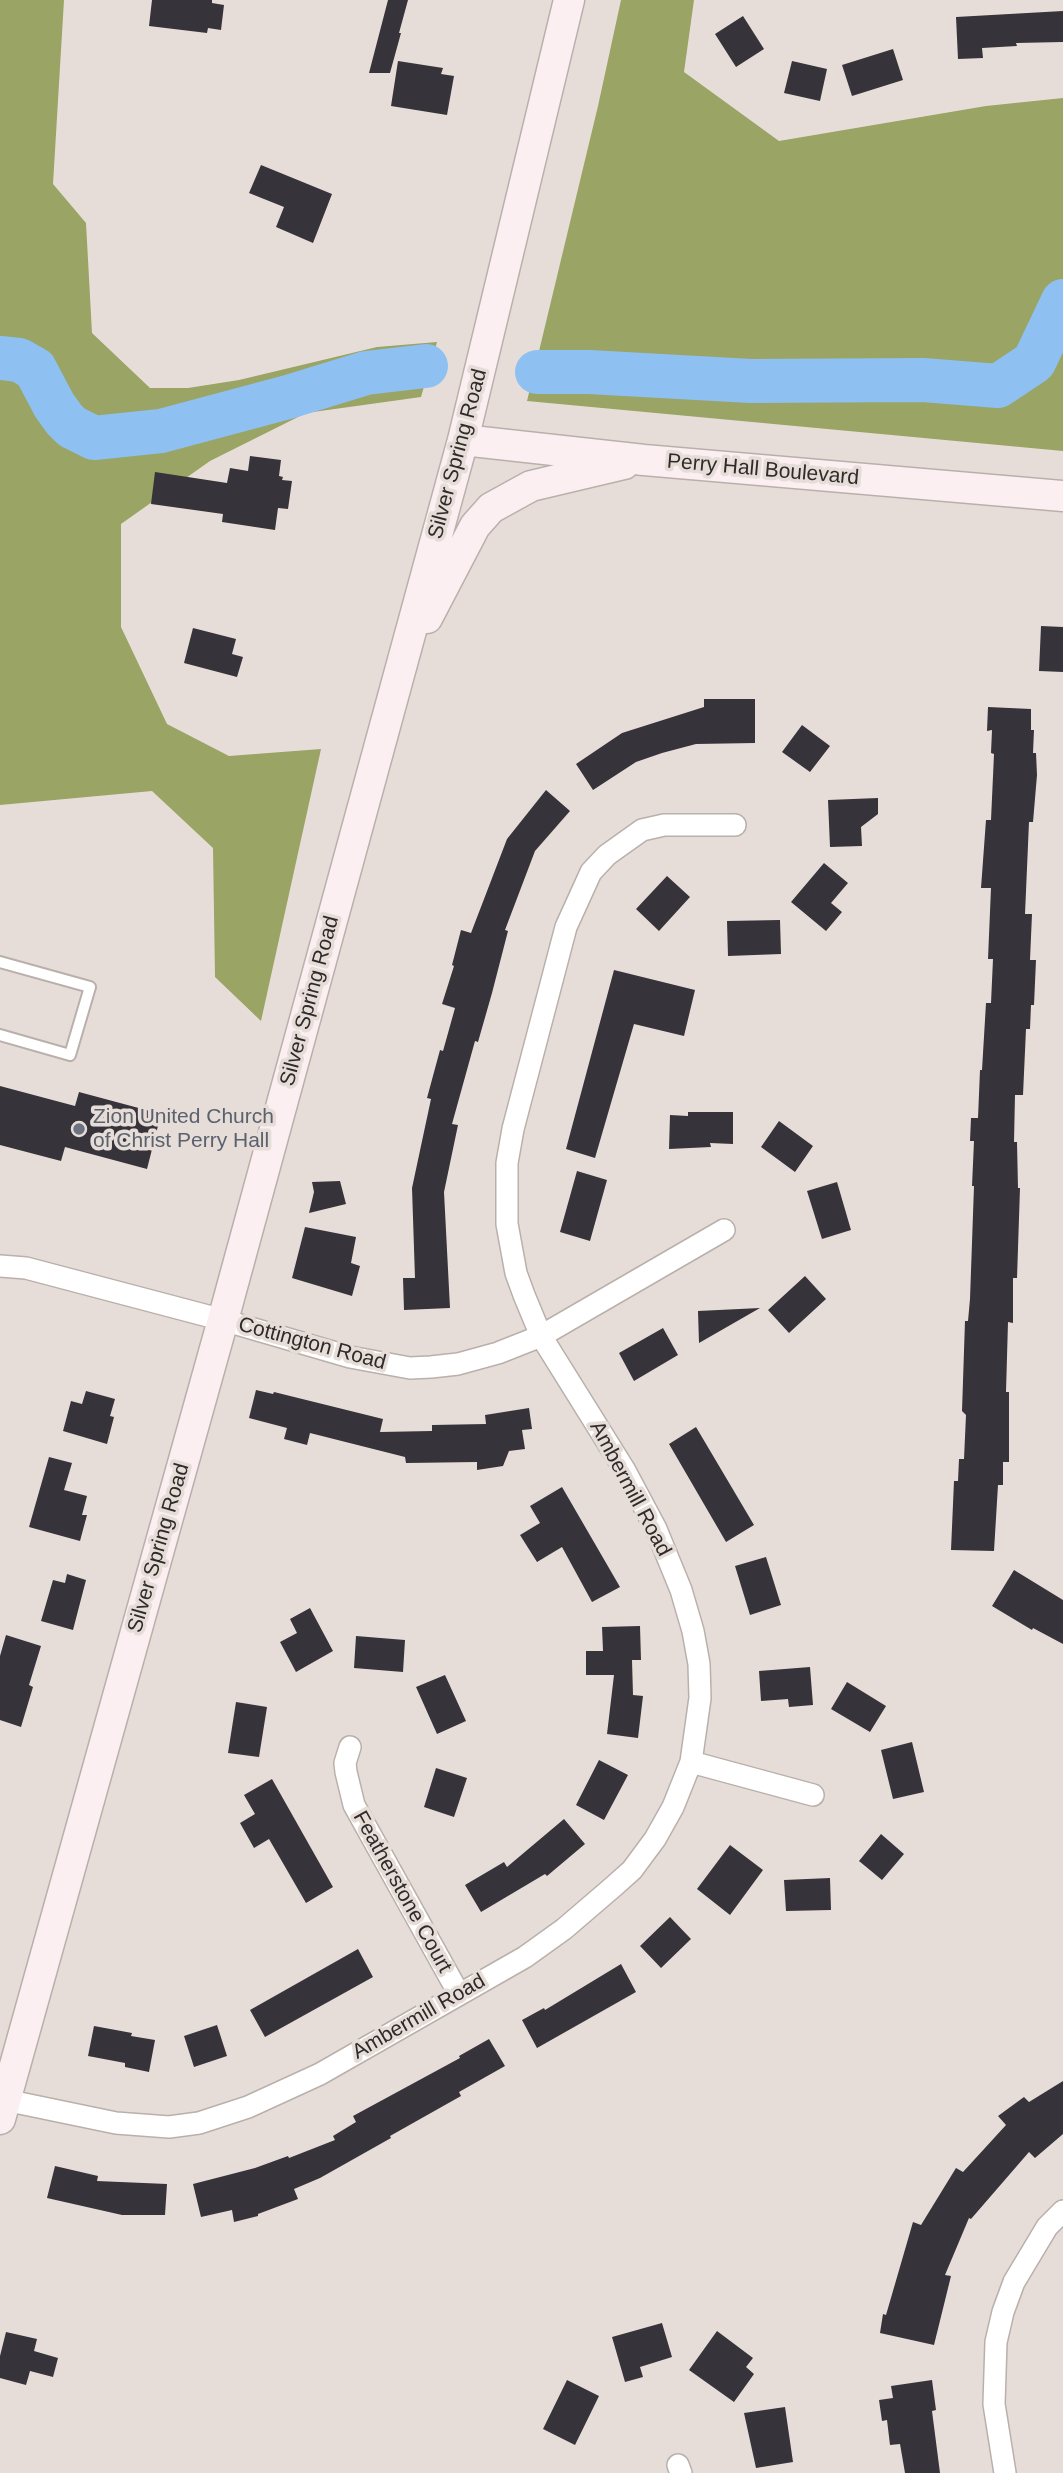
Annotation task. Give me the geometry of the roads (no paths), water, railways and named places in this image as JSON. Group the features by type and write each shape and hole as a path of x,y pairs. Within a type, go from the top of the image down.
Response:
{"main road":[{"name":"Silver Spring Road","path":"3,2109 223,1320 463,440 569,0"},
{"name":"Perry Hall Boulevard","path":"463,440 644,460 1063,496"},
{"path":"401,668 475,526 491,508 531,486 644,460"}],"street":[{"name":"Ambermill Road","path":"3,2109 169,2127 199,2123 248,2107 320,2074 524,1957 564,1929 632,1870 655,1839 673,1807 691,1762 700,1698 699,1664 693,1631 681,1590 656,1529 624,1469 541,1336 524,1295 507,1224 506,1174 513,1129 566,927 591,872 623,841 642,830 664,825 734,825"},
{"name":"Cottington Road","path":"0,1266 26,1268 350,1357 410,1368 458,1364 498,1353 541,1336 724,1230"},
{"name":"Featherstone Court","path":"350,1747 345,1763 354,1805 459,1994"},
{"path":"691,1762 813,1795"},
{"path":"1005,2473 994,2404 996,2342 1014,2282 1047,2227 1063,2211"}],"lane":[{"path":"0,962 90,988 70,1055 0,1035"}],"waterway":[{"path":"537,372 589,372 751,381 923,380 998,386 1034,362 1063,301"},
{"path":"0,358 19,360 35,369 64,419 72,427 94,438 161,431 366,373 426,366"}],"place":[{"name":"Zion United Church of Christ Perry Hall","path":"79,1129"}]}
